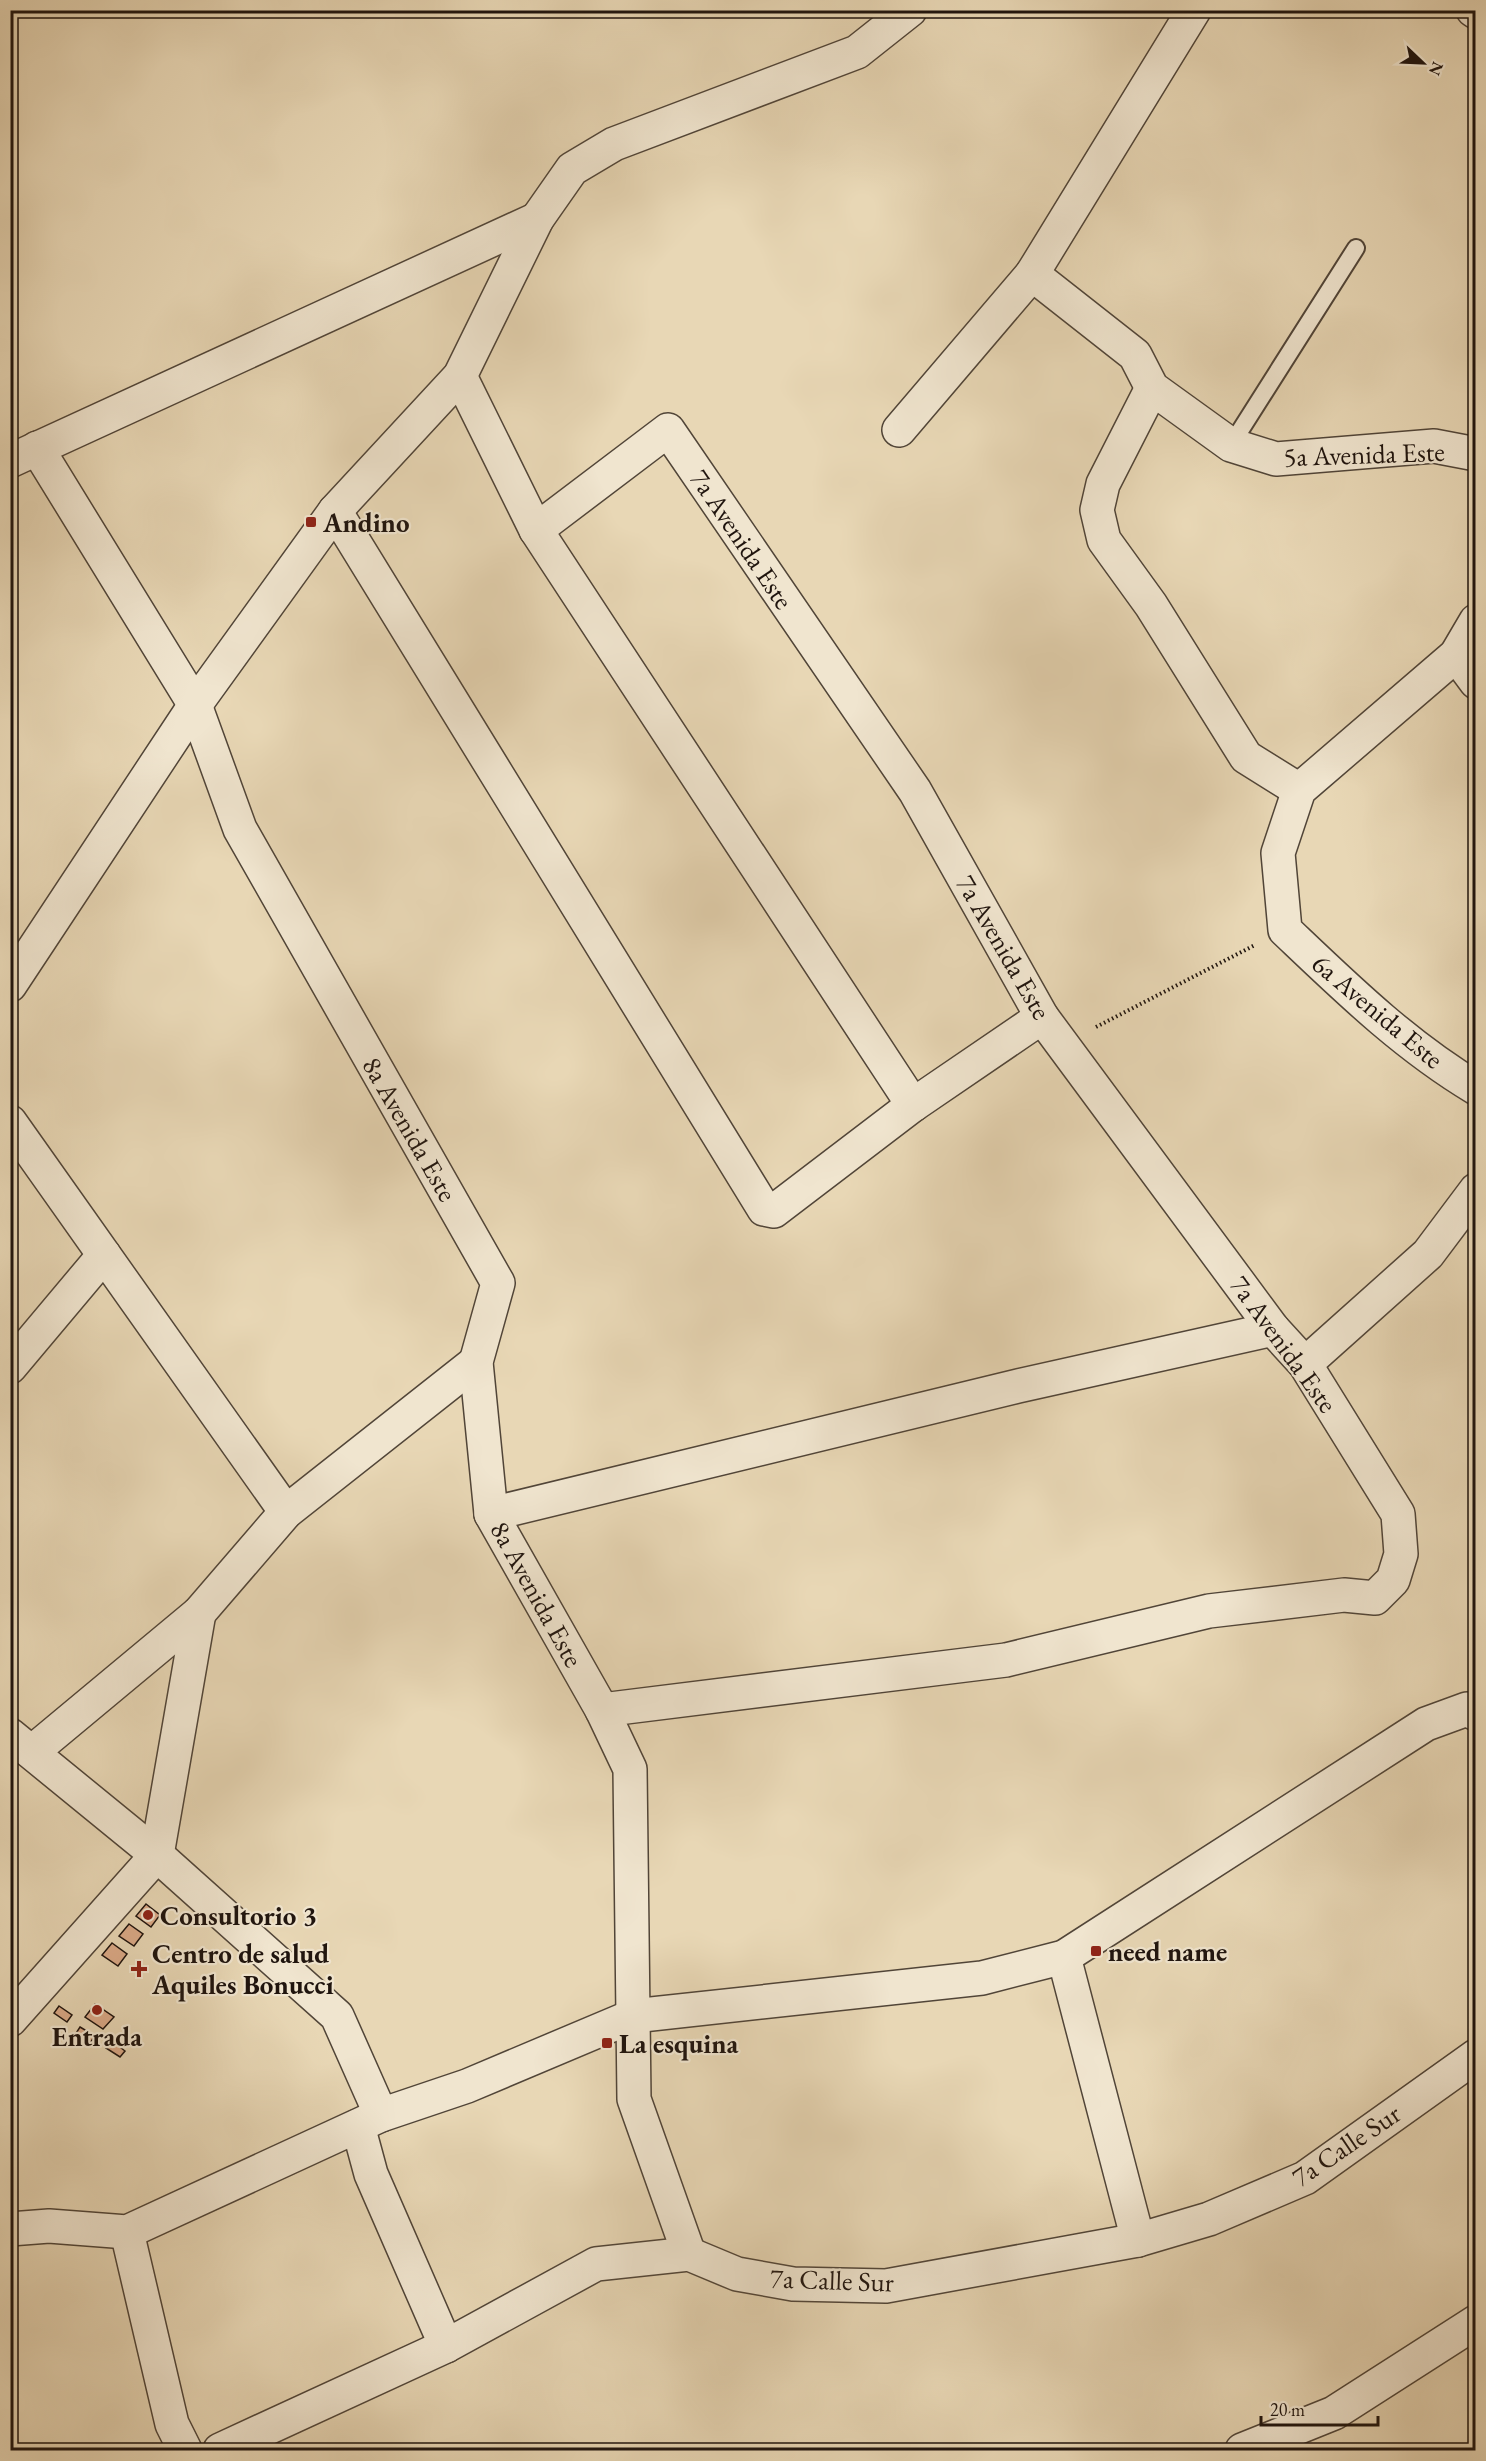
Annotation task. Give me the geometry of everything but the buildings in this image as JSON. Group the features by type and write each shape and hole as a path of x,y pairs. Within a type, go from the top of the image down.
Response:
{"street":[{"path":"10,985 195,705 335,511 460,375 537,219 572,169 614,144 857,52 910,10"},
{"path":"898,430 1032,274 1194,10"},
{"path":"24,455 537,219"},
{"name":"5a Avenida Este","path":"1032,274 1135,355 1152,388 1231,445 1276,459 1434,446 1476,454"},
{"path":"460,375 536,530 913,1105"},
{"path":"1152,388 1103,484 1097,510 1104,540 1151,604 1246,757 1299,790"},
{"name":"7a Avenida Este","path":"536,530 668,430 915,791 1042,1017 1273,1329 1305,1364 1398,1514 1401,1554 1392,1580 1375,1598 1344,1595 1209,1611 1006,1659 602,1710"},
{"name":"8a Avenida Este","path":"24,455 195,705 240,830 498,1282 476,1362 491,1514 602,1710 630,1769 634,2099 689,2254"},
{"path":"335,511 765,1209 774,1211 913,1105 1042,1017"},
{"path":"1285,930 1278,853 1299,790 1456,655 1476,621"},
{"path":"1456,655 1476,682"},
{"name":"6a Avenida Este","path":"1285,930 1366,1007 1453,1074 1476,1088"},
{"path":"10,1122 286,1512"},
{"path":"1305,1364 1428,1254 1476,1190"},
{"path":"10,1367 104,1254"},
{"path":"491,1514 1018,1386 1273,1329"},
{"path":"446,2346 371,2174 369,2120 337,2016 157,1855 21,1744 199,1613 286,1512 476,1362"},
{"path":"10,2020 157,1855 199,1613"},
{"path":"10,2229 49,2226 141,2226 369,2120 467,2086 633,2016 982,1978 1064,1958 1426,1724 1467,1709 1476,1714"},
{"path":"1064,1958 1138,2240"},
{"name":"7a Calle Sur","path":"220,2451 446,2346 596,2264 689,2254 737,2274 794,2284 886,2286 1138,2240 1209,2219 1305,2178 1476,2056"},
{"path":"141,2226 172,2424 185,2451"},
{"path":"1242,2451 1334,2413 1476,2322"}],"lane":[{"path":"1231,445 1356,248"}],"path":[{"path":"1064,1044 1285,930"}],"place":[{"name":"Andino","path":"311,522"},
{"name":"Consultorio 3","path":"148,1915"},
{"name":"need name","path":"1096,1951"},
{"name":"Centro de salud Aquiles Bonucci","path":"139,1969"},
{"name":"Entrada","path":"97,2010"},
{"name":"La esquina","path":"607,2043"}]}
